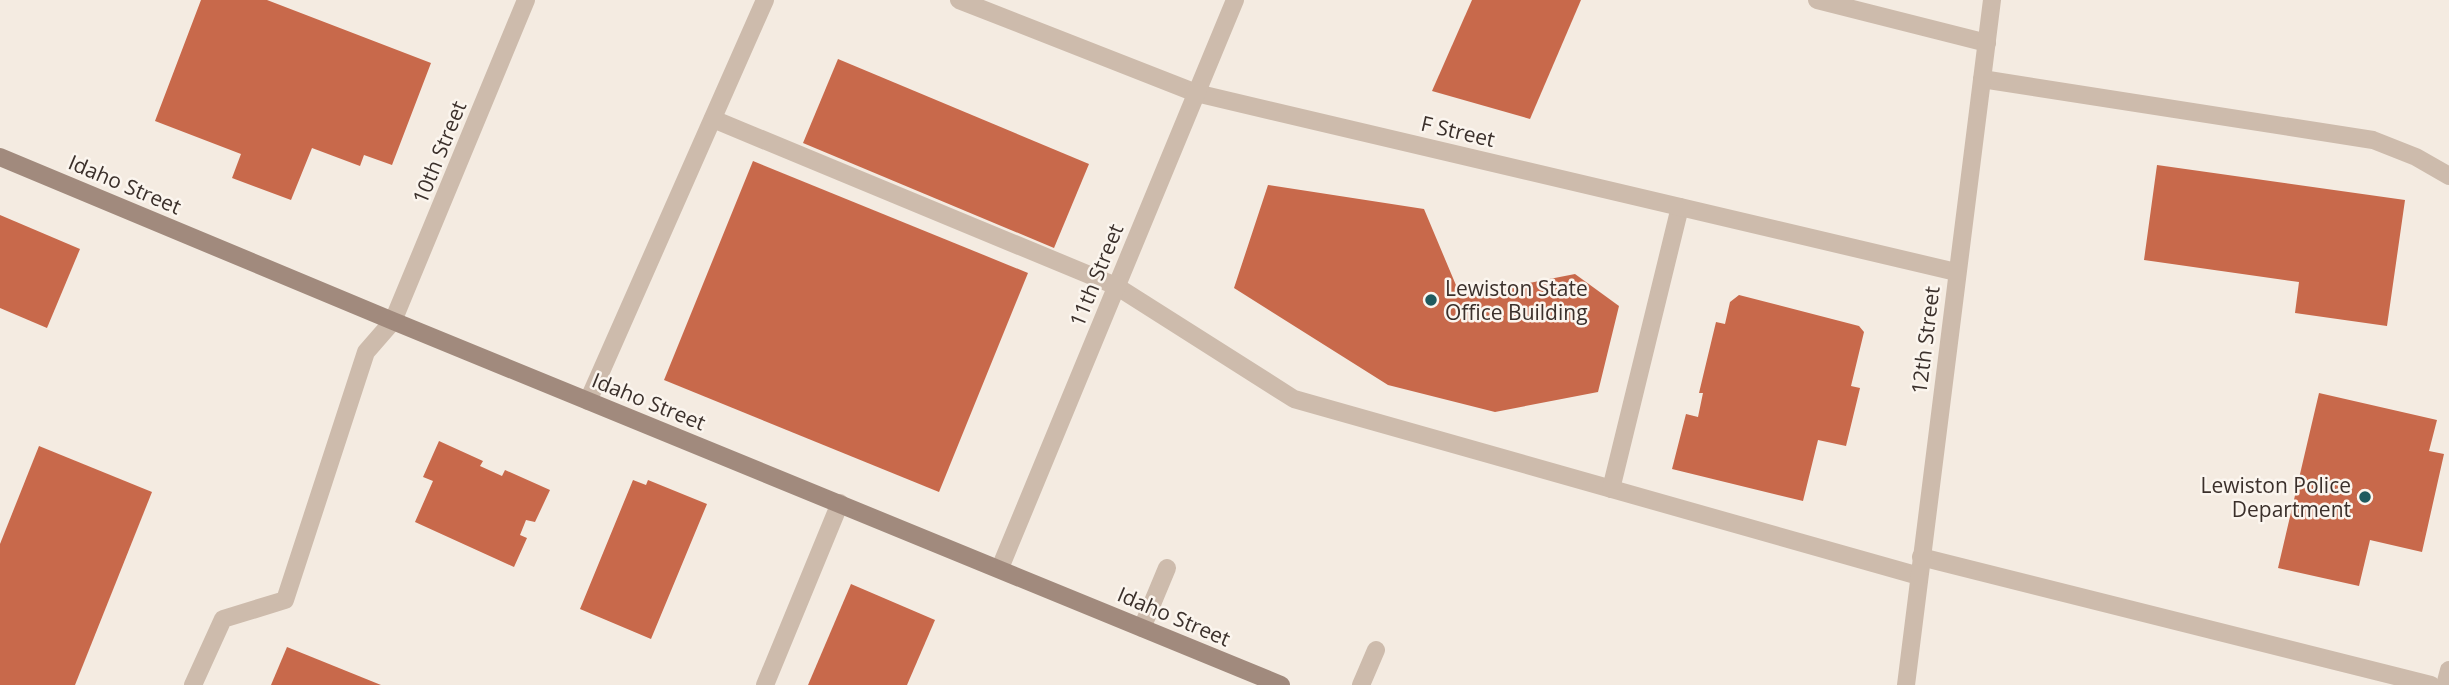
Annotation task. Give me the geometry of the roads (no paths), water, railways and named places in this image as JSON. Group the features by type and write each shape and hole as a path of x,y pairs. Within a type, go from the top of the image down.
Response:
{"street":[{"name":"10th Street","path":"193,685 223,619 285,600 366,352 393,321 526,0"},
{"path":"588,401 765,0"},
{"name":"F Street","path":"959,0 1196,93 1956,272"},
{"name":"11th Street","path":"1000,568 1235,0"},
{"path":"1817,0 1987,43"},
{"name":"12th Street","path":"1906,685 1992,0"},
{"path":"1982,79 2373,140 2417,157 2449,176"},
{"path":"713,119 1116,286 1294,399 1919,576"},
{"name":"Idaho Street","path":"0,157 1281,685"},
{"path":"1611,489 1680,207"},
{"path":"765,685 839,503"},
{"path":"1921,557 2431,685"},
{"path":"1142,628 1167,568"},
{"path":"1361,685 1376,650"},
{"path":"2445,685 2449,670"}],"place":[{"name":"Lewiston State Office Building","path":"1431,300"},
{"name":"Lewiston Police Department","path":"2365,497"}]}
